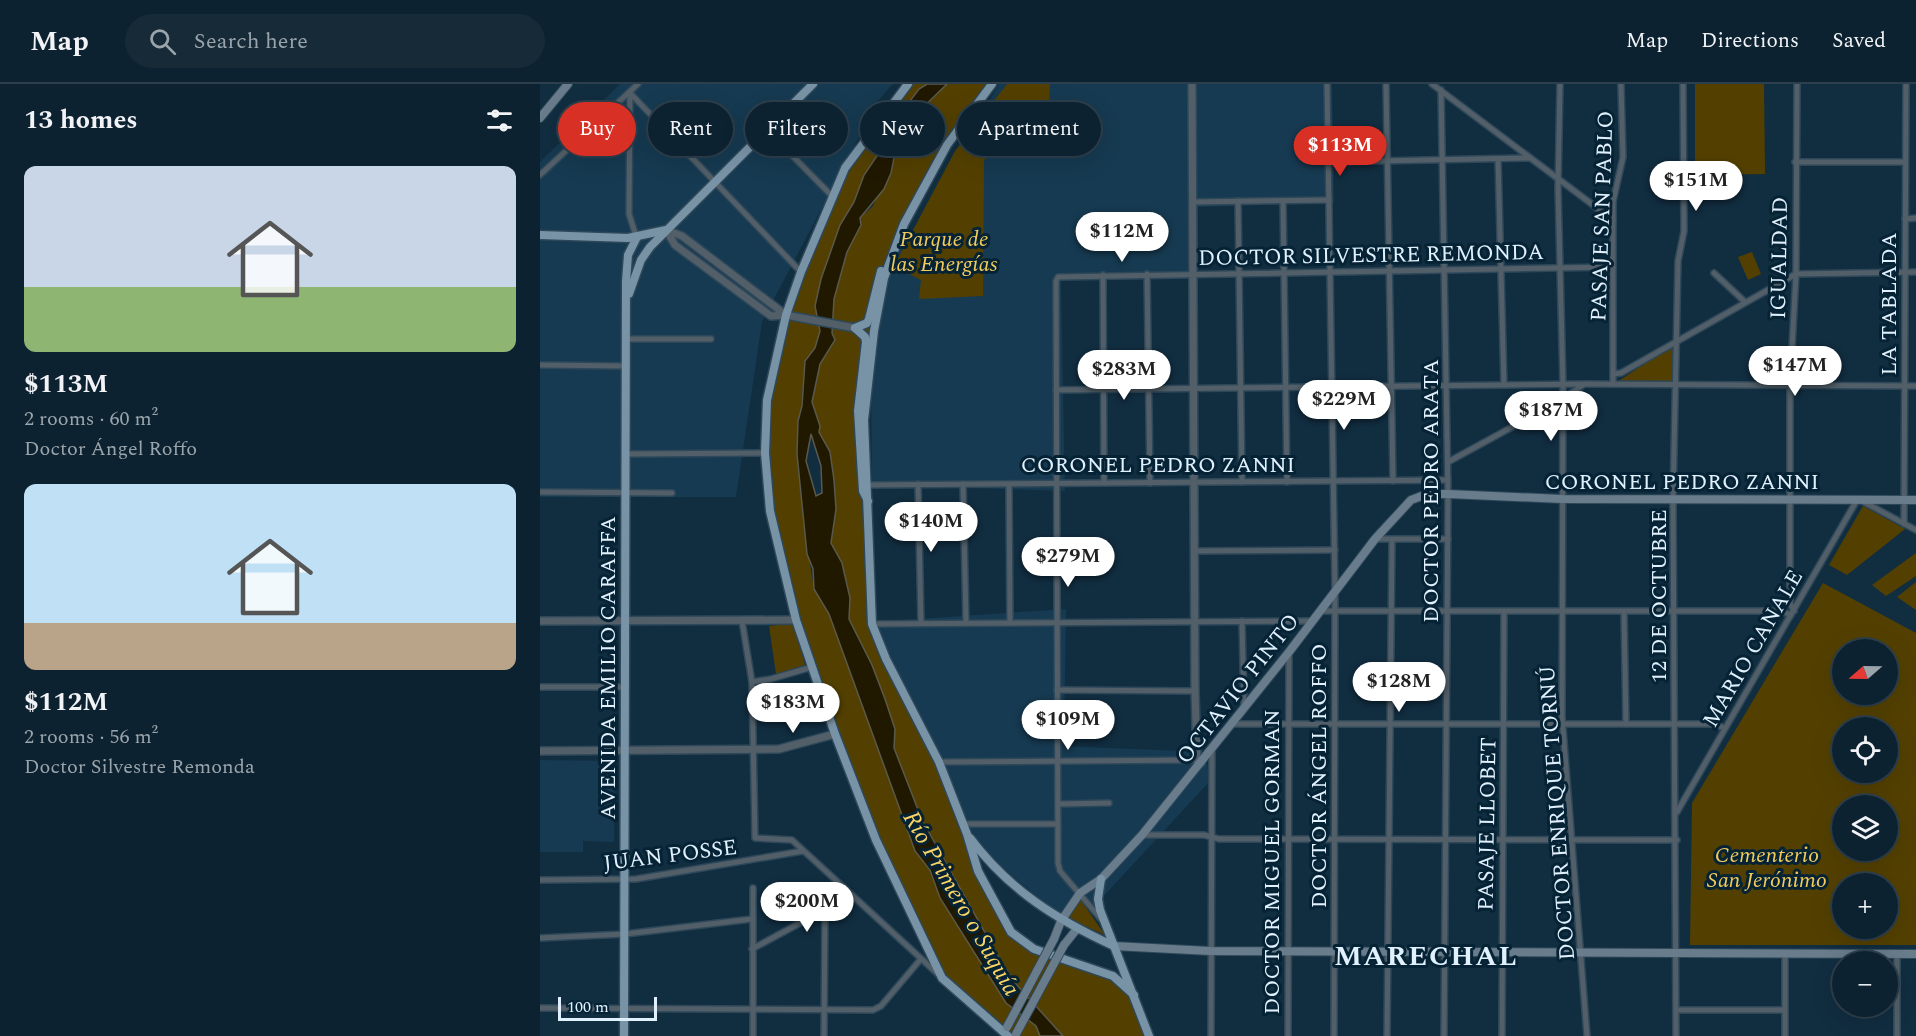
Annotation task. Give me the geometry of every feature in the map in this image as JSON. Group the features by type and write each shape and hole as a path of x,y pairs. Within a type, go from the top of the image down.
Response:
{"main road":[{"path":"540,118 568,84"},
{"name":"AVENIDA EMILIO CARAFFA","path":"795,102 813,84"},
{"path":"908,84 848,163 801,272 767,400 765,453 775,539 796,620 835,734 876,840 942,978 1009,1034 1064,945 1076,930"},
{"path":"869,501 863,490 858,411 866,342 857,329 869,319 883,265 947,145 992,84"},
{"name":"AVENIDA EMILIO CARAFFA","path":"627,300 641,260 666,230 745,152"},
{"path":"540,235 616,239 666,230"},
{"name":"AVENIDA EMILIO CARAFFA","path":"624,1036 627,300 628,255 637,237"},
{"path":"616,239 625,246 628,255"},
{"path":"896,242 884,278 874,331 865,402 872,624 886,659 939,762 967,834 978,871 1011,932 1034,949 1113,976 1134,995"},
{"name":"OCTAVIO PINTO","path":"1009,1034 1061,921 1080,893 1101,879 1142,835 1244,709 1375,540 1411,500 1427,494 1448,494"},
{"name":"CORONEL PEDRO ZANNI","path":"1448,494 1562,499 1916,500"},
{"path":"967,834 1000,873 1061,921 1114,946 1210,951 1678,951 1832,953"},
{"path":"1101,879 1098,899 1149,1036"},
{"path":"1898,954 1916,954"}],"street":[{"path":"540,175 638,84"},
{"path":"939,762 1199,762 1195,691 1192,84"},
{"name":"DOCTOR ÁNGEL ROFFO","path":"1327,84 1335,550 1334,1036"},
{"path":"1386,84 1392,481"},
{"path":"1432,84 1613,220"},
{"name":"DOCTOR ENRIQUE TORNÚ","path":"1560,84 1558,180 1563,384 1564,724 1587,1036"},
{"name":"12 DE OCTUBRE","path":"1676,1036 1678,951 1673,499 1678,261 1684,231 1683,84"},
{"name":"IGUALDAD","path":"1792,613 1789,500 1790,385 1796,273 1797,84"},
{"name":"LA TABLADA","path":"1904,524 1906,84"},
{"name":"PASAJE SAN PABLO","path":"1613,384 1613,220 1614,192 1623,163 1621,86"},
{"name":"DOCTOR PEDRO ARATA","path":"1441,90 1448,462 1444,1036"},
{"path":"630,93 801,272"},
{"path":"630,93 628,214 637,237"},
{"path":"793,156 833,197"},
{"path":"1328,162 1529,158"},
{"path":"1498,159 1504,385"},
{"path":"1795,162 1905,162"},
{"path":"1192,202 1329,200"},
{"path":"1238,201 1242,482"},
{"path":"1283,201 1287,482"},
{"path":"1905,219 1916,218"},
{"path":"666,230 682,236 790,316"},
{"path":"666,230 675,245 771,316 790,316 857,329"},
{"name":"DOCTOR SILVESTRE REMONDA","path":"1056,390 1056,281 1058,277 1103,274 1613,267"},
{"path":"1613,374 1621,373 1796,273 1916,272"},
{"path":"1714,273 1744,302"},
{"path":"1103,274 1104,483"},
{"path":"1147,274 1150,483"},
{"path":"627,339 711,339"},
{"path":"540,364 627,366"},
{"path":"1107,926 1060,871 1057,763 1056,390 1563,384 1916,386"},
{"path":"1448,462 1563,399 1585,384"},
{"path":"626,454 765,453"},
{"name":"CORONEL PEDRO ZANNI","path":"869,485 1448,480"},
{"path":"918,484 921,622"},
{"path":"963,484 966,622"},
{"path":"1009,484 1010,622"},
{"path":"540,492 672,493"},
{"path":"1859,500 1916,530"},
{"name":"MARIO CANALE","path":"1676,813 1859,500"},
{"path":"1375,540 1448,539"},
{"path":"1387,1036 1392,540"},
{"path":"1194,551 1335,550"},
{"path":"1320,611 1673,613 1781,611 1792,613"},
{"name":"PASAJE LLOBET","path":"1502,1036 1504,612"},
{"path":"1624,613 1626,724"},
{"path":"540,621 796,620"},
{"path":"742,621 752,682 754,835 758,840 790,839 942,978"},
{"path":"1242,621 1244,709"},
{"path":"872,624 1312,621"},
{"name":"DOCTOR MIGUEL GORMAN","path":"1288,1036 1289,652"},
{"path":"752,682 812,667"},
{"path":"540,687 624,687"},
{"path":"1057,690 1195,691"},
{"path":"1232,724 1288,726 1715,724 1724,728"},
{"path":"540,751 754,750 788,748 835,734"},
{"path":"1211,1036 1212,749"},
{"path":"1058,804 1109,803"},
{"path":"963,824 1058,824"},
{"path":"1142,835 1288,839 1677,840"},
{"name":"JUAN POSSE","path":"540,880 624,880 803,851"},
{"path":"753,888 753,1036"},
{"path":"752,949 850,896"},
{"path":"824,1036 825,910"},
{"path":"540,938 625,934 752,919"},
{"path":"1785,953 1785,1036"},
{"path":"540,1008 824,1012 876,1009 920,960"},
{"path":"1677,1010 1785,1010"},
{"path":"1897,1017 1897,1036"}],"shaded area":[{"path":"620,84 893,84 877,102 860,102 860,135 762,322 736,497 540,497 540,162 558,144 558,156 636,156 636,102 602,102"},
{"path":"999,84 1332,84 1334,203 1198,207 1198,279 1061,280 1065,491 872,485 871,389 888,272 957,155 1101,156 1101,102 988,102"},
{"path":"1066,609 1064,746 1205,752 1210,781 1101,899 1060,915 1003,868 982,846 963,818 870,622"},
{"path":"540,760 615,761 614,842 583,841 583,852 540,852"}],"green space":[{"path":"908,84 927,84 919,89 909,102 895,102"},
{"path":"947,84 992,84 979,102 957,102 957,131 945,149 945,102 929,102"},
{"name":"Parque de las Energías","path":"1007,84 1050,84 1049,102 993,102"},
{"path":"1695,84 1764,84 1765,174 1695,175"},
{"name":"Parque de las Energías","path":"957,148 957,156 988,156 984,160 983,296 919,299 921,280 894,266"},
{"path":"860,150 860,156 877,156 864,175 854,202 840,225 815,305 820,331 815,348 805,361 797,454 804,528 814,589 829,614 915,851 930,870 940,898 1006,1003 1036,1026 1041,1036 1008,1036 942,978 904,902 835,734 777,549 765,424 786,315 842,175"},
{"path":"896,156 942,156 887,267 865,402 872,624 934,751 975,863 1019,939 1101,970 1134,995 1149,1036 1063,1036 1015,983 922,820 894,748 895,729 885,699 872,665 849,619 850,598 842,563 831,543 836,509 830,452 819,432 812,402 820,364 835,341 832,333 834,299 847,252 861,225 860,218 873,206"},
{"path":"1752,252 1761,274 1748,280 1738,257"},
{"path":"1673,345 1672,382 1617,382"},
{"path":"1863,506 1905,529 1847,575 1829,565"},
{"path":"1916,553 1916,576 1886,596 1872,585"},
{"path":"1916,582 1916,610 1897,597"},
{"name":"Cementerio San Jerónimo","path":"1823,583 1916,633 1916,945 1690,945 1692,803"},
{"path":"793,623 805,665 776,674 769,626"},
{"path":"1080,899 1105,935 1067,918"}],"water":[{"path":"927,84 947,84 929,102 909,102 919,89"},
{"name":"Río Primero o Suquía","path":"877,156 894,156 891,173 884,189 860,218 861,225 847,252 834,299 832,333 835,340 820,364 812,402 820,426 819,432 830,452 834,480 836,509 831,543 842,563 850,598 849,619 872,665 885,699 895,729 894,748 922,820 1015,983 1063,1036 1040,1036 1036,1026 1006,1003 940,898 930,870 915,851 829,614 814,589 813,569 807,554 797,454 798,421 802,406 805,361 815,348 820,331 815,306 821,279 840,225 854,202 864,175","holes":["811,434 821,466 822,493 816,496 806,461"]}],"district":[{"name":"MARECHAL","path":"1426,955"}]}
